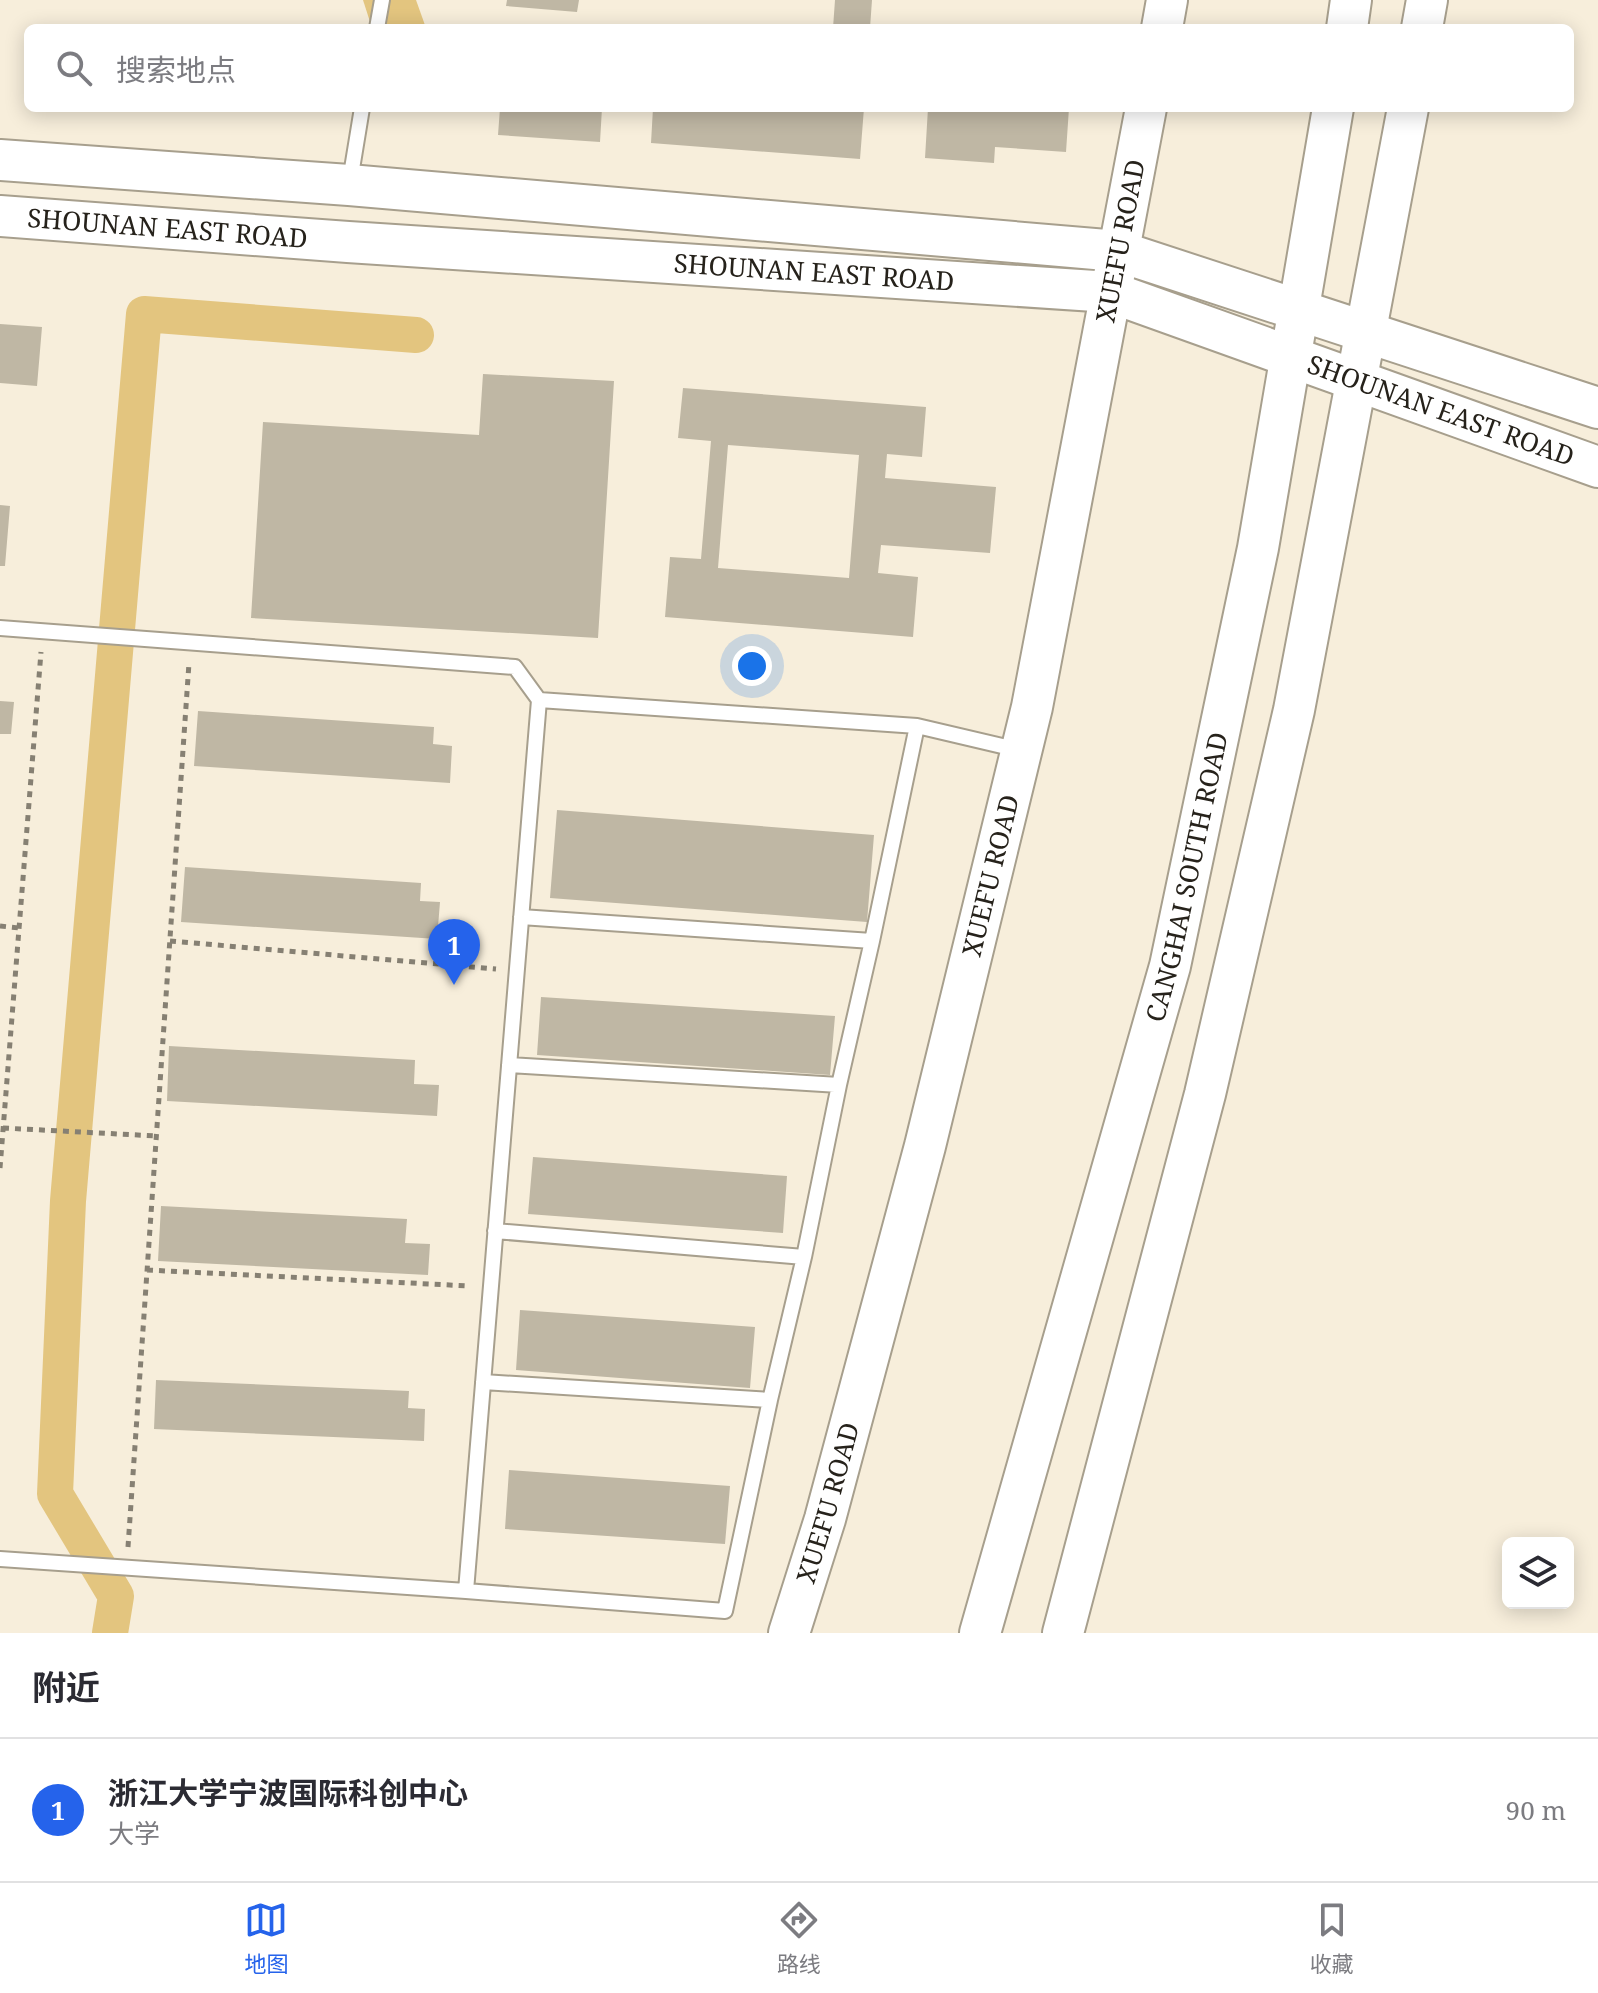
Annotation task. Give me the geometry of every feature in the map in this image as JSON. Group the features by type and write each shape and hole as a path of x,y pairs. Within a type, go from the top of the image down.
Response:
{"main road":[{"path":"1163,24 1167,0"},
{"path":"1348,24 1351,0"},
{"path":"1423,24 1427,0"},
{"name":"XUEFU ROAD","path":"789,1633 829,1504 925,1146 1021,751 1145,112"},
{"name":"CANGHAI SOUTH ROAD","path":"980,1633 1170,966 1258,548 1332,112"},
{"path":"1063,1633 1201,1109 1294,710 1407,112"},
{"name":"SHOUNAN EAST ROAD","path":"0,160 349,185 1118,251 1598,408"},
{"name":"SHOUNAN EAST ROAD","path":"0,216 1110,292 1598,467"}],"lane":[{"path":"378,24 382,0"},
{"path":"349,185 361,112"},
{"path":"0,628 515,667 539,700 466,1591"},
{"path":"539,700 917,726 1021,751"},
{"path":"7,1559 725,1611 917,726"},
{"path":"521,917 872,941"},
{"path":"509,1065 839,1085"},
{"path":"495,1231 804,1257"},
{"path":"483,1382 770,1400"}],"path":[{"path":"0,1168 42,631"},
{"path":"126,1567 191,642"},
{"path":"0,926 19,928"},
{"path":"170,941 517,970"},
{"path":"4,1128 157,1136"},
{"path":"147,1270 491,1287"}],"shaded area":[{"path":"363,0 416,0 425,24 371,24"}],"building":[{"path":"507,0 579,0 577,12 506,6"},
{"path":"835,0 872,0 870,24 833,24"},
{"path":"500,112 602,112 600,142 498,135"},
{"path":"653,112 864,112 860,159 651,143"},
{"path":"928,112 1069,112 1066,152 995,147 994,163 925,158"},
{"path":"0,324 42,327 37,386 0,383"},
{"path":"483,374 614,381 598,638 251,618 263,422 479,435"},
{"path":"683,388 926,407 922,457 887,454 885,478 996,487 990,553 881,545 878,573 918,577 913,637 665,617 670,557 701,559 711,441 678,438","holes":["728,445 859,455 849,578 718,568"]},
{"path":"0,505 10,506 5,566 0,566"},
{"path":"0,701 14,702 11,734 0,734"},
{"path":"198,711 434,727 433,744 452,746 450,783 194,766"},
{"path":"557,810 874,835 867,922 550,898"},
{"path":"185,867 421,883 420,901 440,902 437,939 181,922"},
{"path":"541,997 835,1016 830,1075 537,1055"},
{"path":"169,1046 415,1060 414,1084 439,1085 437,1116 167,1101"},
{"path":"533,1157 787,1176 783,1233 528,1214"},
{"path":"161,1206 407,1219 405,1243 430,1244 428,1275 158,1261"},
{"path":"520,1310 755,1327 750,1388 516,1370"},
{"path":"156,1380 409,1391 408,1408 425,1409 424,1441 154,1429"},
{"path":"509,1470 730,1486 725,1544 505,1529"}],"waterway":[{"path":"110,1633 116,1596 55,1494 68,1201 144,314 416,335"}],"place":[{"name":"浙江大学宁波国际科创中心","path":"454,985"}]}
